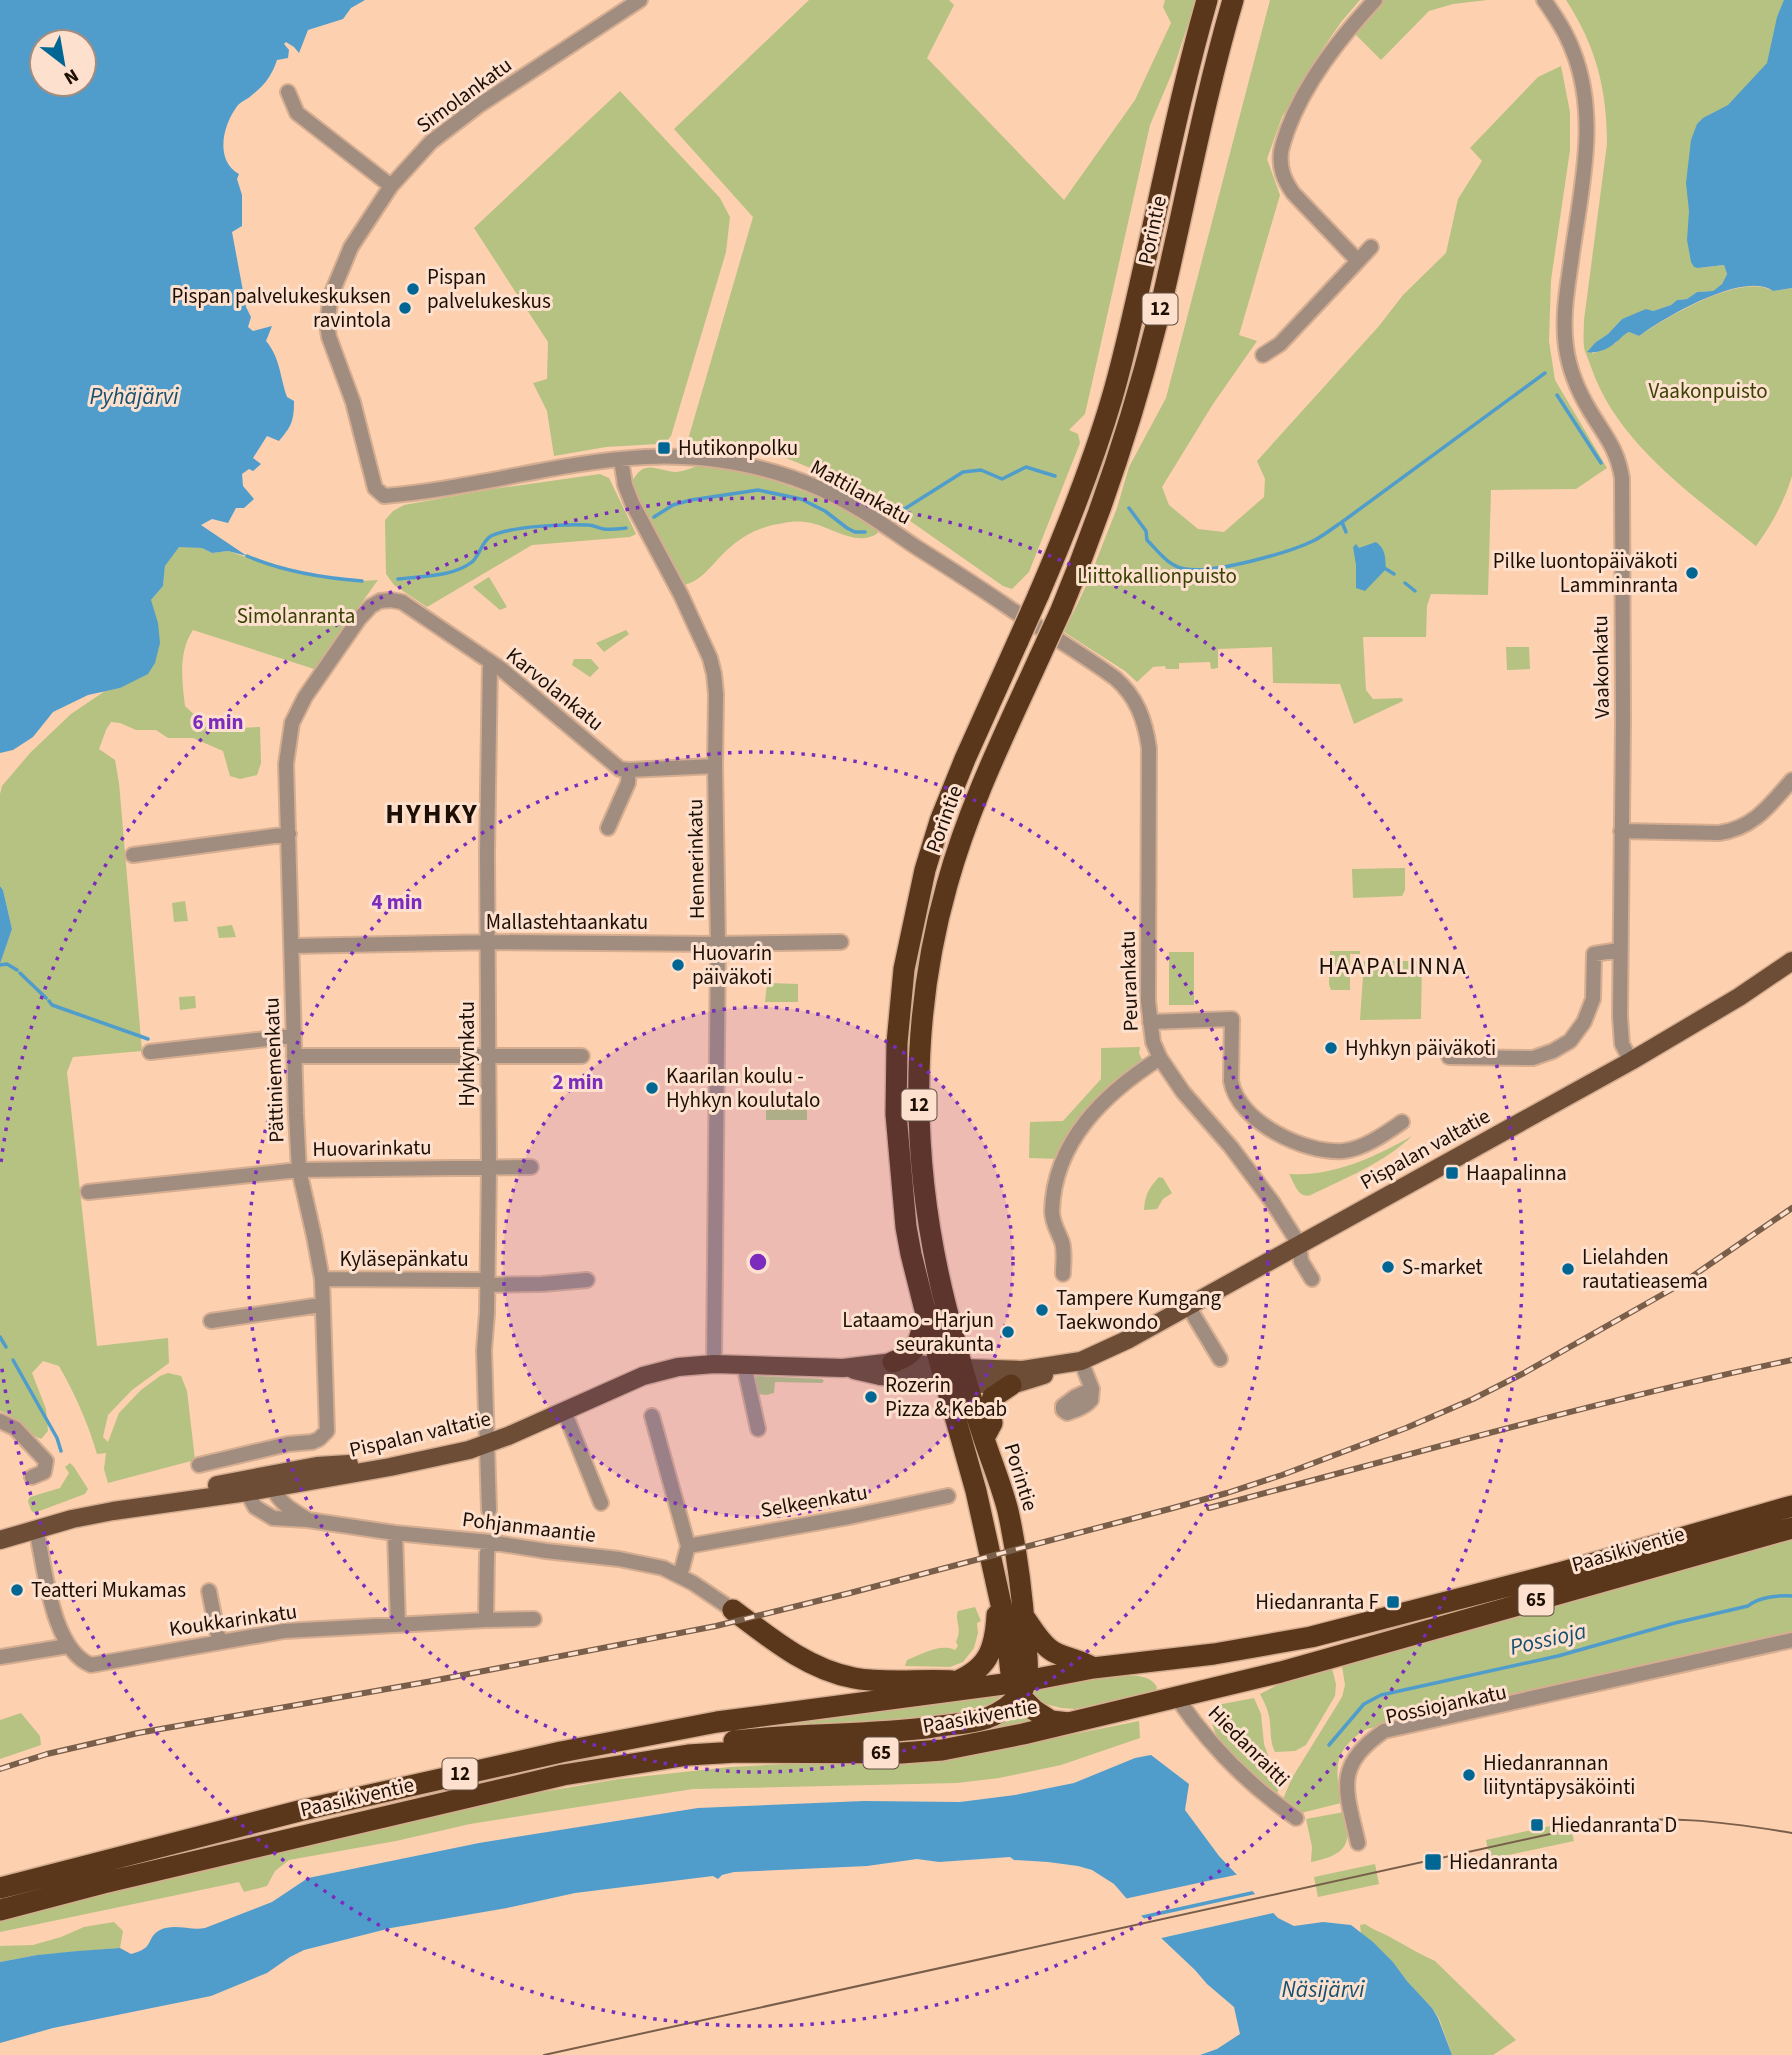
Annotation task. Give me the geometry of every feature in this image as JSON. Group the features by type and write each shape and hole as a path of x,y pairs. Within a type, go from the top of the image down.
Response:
{"highway":[{"name":"Porintie","path":"1019,1686 976,1491 926,1314 906,1227 896,1114 897,1043 904,968 925,870 940,821 1065,535 1089,470 1133,316 1187,75 1207,0"},
{"name":"Porintie","path":"1019,1686 1027,1662 1018,1568 1007,1508 965,1376 941,1288 930,1234 920,1154 919,1083 928,971 947,883 963,835 989,766 1088,544 1136,403 1210,82 1233,0"},
{"path":"893,1362 912,1353 926,1314"},
{"path":"984,1438 992,1423 990,1406 993,1397 1011,1385"},
{"name":"Paasikiventie","path":"0,1888 303,1810 561,1752 717,1722 981,1686 1019,1686 1093,1668 1214,1654 1311,1637 1559,1573 1792,1506"},
{"name":"Paasikiventie","path":"0,1910 103,1882 563,1775 688,1755 737,1752 901,1753 942,1750 1070,1723 1281,1672 1792,1528"},
{"name":"12","path":"926,1694 976,1672 989,1657 994,1640 998,1596"},
{"path":"733,1610 802,1659 840,1674 857,1678 959,1681 981,1686"},
{"path":"1023,1615 1046,1647 1093,1668"},
{"path":"1019,1686 1034,1710 1051,1721 1070,1723"},
{"name":"12","path":"688,1755 731,1741 771,1736 904,1731 974,1721 1007,1707 1019,1686"}],"main road":[{"name":"Pispalan valtatie","path":"0,1540 90,1515 247,1492 470,1450 657,1371 678,1367 714,1364 843,1368 893,1362 1011,1385 1048,1374 1129,1339 1631,1061 1739,997 1792,961"},
{"name":"Pispalan valtatie","path":"965,1376 1077,1362"},
{"name":"Pispalan valtatie","path":"843,1368 880,1376 944,1373"},
{"path":"142,1506 178,1492 317,1466 361,1463 390,1467"}],"street":[{"name":"Simolankatu","path":"384,496 375,488 353,402 329,337 327,324 331,295 339,273 365,225 391,186 431,142 452,124 640,0"},
{"path":"1359,261 1293,192 1285,181 1280,166 1281,151 1302,97 1352,26 1375,0"},
{"name":"Vaakonkatu","path":"1544,0 1573,50 1583,89 1587,122 1587,147 1566,295 1566,346 1579,391 1617,455 1622,488 1620,1036 1631,1061"},
{"path":"288,92 297,113 391,186"},
{"path":"1263,355 1280,344 1371,247"},
{"name":"Mattilankatu","path":"384,496 621,459 662,456 758,467 821,489 888,527 1115,678"},
{"name":"Hennerinkatu","path":"621,459 625,485 632,503 681,595 710,658 716,694 718,944 714,1364"},
{"name":"Karvolankatu","path":"380,601 402,602 501,669 620,769 629,771"},
{"name":"Pättiniemenkatu","path":"199,1465 278,1446 312,1442 327,1431 322,1279 299,1170 286,764 292,723 304,697 359,619 380,601"},
{"name":"Hyhkynkatu","path":"489,1510 484,1350 489,1168 487,853 490,663"},
{"name":"Peurankatu","path":"1115,678 1131,693 1136,703 1146,729 1149,748 1148,975 1153,1042 1160,1058 1183,1092 1255,1177 1299,1244 1301,1261 1312,1279"},
{"path":"608,828 628,783 629,771 715,766"},
{"path":"1621,831 1732,831 1747,825 1765,810 1792,780"},
{"path":"133,855 289,834"},
{"name":"Mallastehtaankatu","path":"292,946 842,942"},
{"path":"1449,1057 1533,1058 1570,1041 1584,1022 1594,999 1594,954 1619,950"},
{"path":"1150,1021 1232,1019 1232,1089 1260,1124 1294,1142 1314,1148 1345,1151 1402,1122"},
{"path":"150,1052 293,1036"},
{"path":"294,1056 582,1056"},
{"path":"1063,1274 1063,1244 1052,1214 1060,1169 1066,1154 1095,1109 1126,1080 1160,1058"},
{"name":"Huovarinkatu","path":"88,1192 299,1170 531,1167"},
{"name":"Kyläsepänkatu","path":"322,1279 542,1284 587,1280"},
{"path":"211,1321 321,1305"},
{"path":"1188,1306 1220,1359"},
{"path":"1077,1362 1092,1389"},
{"path":"746,1365 758,1429"},
{"path":"565,1411 601,1503"},
{"path":"652,1416 688,1546 680,1576"},
{"path":"0,1421 15,1429 46,1461 44,1472 32,1477"},
{"name":"Pohjanmaantie","path":"272,1487 284,1505 308,1520"},
{"name":"Pohjanmaantie","path":"247,1492 254,1507 273,1518 489,1542 619,1559 663,1568 693,1583 733,1610"},
{"name":"Selkeenkatu","path":"688,1546 948,1496"},
{"path":"0,1657 68,1646 48,1590 36,1529"},
{"path":"395,1533 398,1625"},
{"path":"486,1620 489,1542"},
{"path":"209,1591 219,1641"},
{"name":"Koukkarinkatu","path":"68,1646 81,1661 91,1665 284,1631 534,1619"},
{"name":"Possiojankatu","path":"1370,1742 1384,1731 1792,1640"},
{"name":"Possiojankatu","path":"1370,1742 1792,1650"},
{"name":"Hiedanraitti","path":"1177,1698 1209,1742 1269,1799 1296,1818"},
{"path":"1358,1843 1347,1777 1355,1757 1370,1742"}],"green space":[{"path":"809,0 949,0 954,5 927,58 1064,200 1135,100 1171,23 1163,7 1165,0 1196,0 1172,73 1150,125 1085,414 1069,430 1078,434 1080,443 1029,572 1012,589 1003,586 893,509 832,477 779,455 687,443 753,217 674,129"},
{"name":"Liittokallionpuisto","path":"1270,0 1360,0 1323,48 1282,117 1267,159 1280,195 1239,335 1257,341 1213,404 1162,487 1169,505 1198,529 1224,532 1264,497 1265,479 1257,461 1379,326 1403,295 1446,253 1458,199 1482,161 1470,148 1538,77 1561,66 1570,112 1570,150 1551,280 1549,341 1555,380 1607,468 1576,489 1491,490 1488,595 1431,594 1427,606 1426,637 1363,637 1366,690 1373,699 1402,698 1403,701 1354,724 1340,684 1273,683 1272,647 1218,649 1218,668 1211,669 1210,662 1179,663 1179,669 1153,667 1137,682 1125,671 1064,632 1087,584 1117,508 1129,467 1166,398"},
{"path":"1382,0 1487,0 1453,4 1429,11 1381,60 1352,31"},
{"name":"Vaakonpuisto","path":"1566,0 1792,0 1698,268 1724,265 1727,274 1722,284 1713,291 1697,292 1671,305 1622,319 1596,342 1592,354 1616,343 1620,336 1629,332 1639,336 1704,299 1724,292 1760,286 1773,291 1792,288 1792,476 1777,512 1756,546 1684,488 1639,445 1619,421 1603,395 1585,352 1584,320 1607,144 1605,105 1592,51"},
{"path":"620,91 720,198 730,217 726,252 671,436 666,442 606,447 554,456 547,411 533,383 547,379 548,342 474,228"},
{"path":"697,466 752,473 811,494 846,509 878,533 870,537 853,537 808,522 768,526 739,540 702,576 684,585 631,483 643,469 676,472"},
{"path":"600,474 609,478 636,534 630,537 532,545 427,607 394,585 386,574 385,520 393,511 404,505"},
{"name":"Simolanranta","path":"179,546 202,548 212,553 228,551 263,563 333,579 378,580 314,669 193,630 183,657 185,706 203,720 219,727 260,727 261,763 257,775 240,779 230,776 223,751 193,738 168,738 156,730 136,730 120,723 111,722 99,749 115,760 119,783 142,1051 73,1057 67,1072 97,1346 168,1338 169,1363 132,1390 108,1415 103,1437 108,1442 119,1413 141,1390 168,1373 181,1376 187,1391 195,1460 108,1483 104,1469 106,1453 97,1454 81,1409 59,1366 43,1361 32,1373 46,1409 48,1431 41,1439 0,1411 0,964 12,929 0,886 0,794 2,786 30,753 71,714 105,691 120,688 151,600 163,586 165,566"},
{"path":"489,577 507,607 500,610 473,587"},
{"path":"626,630 629,634 604,652 596,643"},
{"path":"1506,647 1529,647 1530,669 1507,670"},
{"path":"574,659 591,659 599,668 590,677 572,665"},
{"path":"1405,868 1405,890 1402,896 1353,898 1352,869"},
{"path":"185,901 188,921 174,922 172,903"},
{"path":"232,925 236,937 219,938 217,927"},
{"path":"1330,951 1360,951 1360,954 1350,954 1350,990 1331,990"},
{"path":"1169,952 1194,952 1194,1005 1169,1005"},
{"path":"1364,961 1422,961 1421,1019 1360,1020"},
{"path":"767,983 798,984 798,1002 765,1002"},
{"path":"195,996 196,1008 180,1010 179,997"},
{"path":"1140,1047 1139,1053 1143,1062 1060,1159 1029,1158 1030,1122 1063,1121 1101,1079 1101,1048"},
{"path":"766,1106 807,1106 807,1120 766,1120"},
{"path":"1412,1136 1377,1162 1311,1195 1300,1193 1289,1174 1337,1169 1368,1158"},
{"path":"1159,1177 1163,1178 1172,1193 1163,1199 1157,1209 1144,1210 1148,1192"},
{"path":"757,1376 824,1381 775,1382 774,1393 766,1395 758,1394 752,1386 752,1380"},
{"path":"70,1463 88,1489 85,1494 34,1513 28,1501 30,1497 60,1488 69,1473 65,1467"},
{"path":"1792,1539 1792,1635 1367,1729 1348,1744 1339,1760 1341,1803 1301,1813 1295,1811 1283,1799 1292,1778 1342,1697 1345,1685 1342,1666"},
{"path":"975,1607 981,1621 977,1623 978,1633 974,1648 963,1662 950,1667 905,1666 907,1660 931,1650 955,1650 958,1646 958,1611"},
{"path":"1332,1669 1336,1684 1335,1696 1306,1745 1295,1751 1275,1752 1271,1741 1269,1715 1260,1694 1283,1682"},
{"path":"1125,1675 1147,1678 1157,1687 1156,1691 1075,1709 1042,1703 1033,1694 1033,1689 1037,1687"},
{"path":"1005,1693 991,1704 952,1714 741,1733 741,1729"},
{"path":"1254,1698 1261,1714 1264,1744 1279,1786 1277,1795 1229,1751 1213,1728 1209,1711 1217,1705"},
{"path":"1017,1710 1032,1721 984,1732 983,1728"},
{"path":"21,1713 40,1736 41,1745 0,1759 0,1720"},
{"path":"1139,1721 1140,1738 1061,1765 999,1778 957,1783 693,1789 470,1824 396,1841 289,1860 275,1871 267,1886 244,1892 239,1882 0,1932 0,1920 44,1908 451,1810 524,1795 619,1779 730,1767 975,1754"},
{"path":"1344,1812 1347,1833 1344,1847 1332,1856 1311,1862 1312,1847 1306,1819"},
{"path":"1569,1822 1574,1841 1490,1859 1486,1840"},
{"path":"1375,1864 1379,1884 1318,1897 1314,1877"},
{"path":"114,1922 123,1931 120,1948 37,1955 0,1962 0,1946 33,1945 84,1927"},
{"path":"1365,1924 1435,1961 1516,2040 1493,2055 1452,2055 1439,2018 1393,1962 1361,1933 1360,1925"}],"water":[{"name":"Pyhäjärvi","path":"0,0 365,0 351,8 343,19 308,30 299,53 286,42 284,44 289,50 288,58 277,60 264,83 238,105 225,131 226,160 239,174 237,179 242,195 242,226 232,232 246,307 251,317 248,327 253,331 272,326 266,341 277,360 287,397 294,401 293,418 287,431 279,441 267,436 253,458 261,464 253,471 249,469 242,474 243,486 254,499 244,508 236,508 228,523 212,519 201,525 247,556 228,551 212,553 202,548 179,547 165,566 163,586 151,600 158,623 160,643 155,663 148,674 120,688 88,695 53,712 33,737 13,750 0,753"},
{"path":"1784,0 1792,0 1792,288 1773,291 1760,286 1724,291 1666,318 1639,336 1629,332 1606,349 1587,352 1622,319 1646,309 1653,311 1671,305 1697,292 1713,291 1722,284 1727,274 1724,265 1698,268 1691,262 1687,240 1689,211 1686,183 1691,140 1697,124 1728,105 1767,63 1777,17"},
{"path":"1376,542 1383,550 1386,569 1365,591 1356,588 1353,547 1356,544 1359,548"},
{"path":"0,886 12,929 0,964"},
{"name":"Näsijärvi","path":"1151,1755 1189,1784 1185,1810 1219,1856 1278,1918 1294,1926 1323,1922 1351,1925 1373,1942 1432,2008 1452,2055 1200,2055 1217,2049 1240,2034 1234,2007 1159,1936 1114,1884 1092,1870 1078,1866 1014,1860 1010,1857 939,1862 917,1859 867,1866 734,1872 718,1879 713,1876 575,1893 391,1928 304,1950 267,1973 211,1996 53,2028 0,2043 0,1962 78,1951 120,1948 131,1954 139,1952 160,1930 171,1927 205,1928 272,1902 308,1878 479,1843 698,1808 864,1801 960,1802 1015,1795 1074,1783 1135,1758"}],"pier":[{"path":"1240,1874 1257,1890 1139,1916 1124,1899"},
{"path":"1260,1893 1278,1912 1157,1939 1142,1919"}],"waterway":[{"path":"1129,508 1146,531 1147,540 1168,561 1185,569 1232,565 1288,551 1315,540 1328,531 1545,373"},
{"path":"1557,395 1601,463"},
{"path":"898,513 963,472 981,470 1002,479 1026,467 1055,476"},
{"path":"654,517 673,505 691,500 758,490 801,499 825,511 847,528 855,532 865,532"},
{"path":"1342,522 1346,532"},
{"path":"398,579 456,571 475,559 488,538 512,530 566,525 626,528"},
{"path":"247,556 303,573 362,581"},
{"path":"1386,569 1394,574"},
{"path":"1405,583 1415,591"},
{"path":"0,965 7,964 17,970"},
{"path":"20,973 46,998"},
{"path":"49,1001 52,1005 148,1039"},
{"path":"0,1337 6,1347"},
{"path":"13,1360 57,1438 61,1451"},
{"name":"Possioja","path":"1329,1745 1364,1704 1381,1695 1558,1656 1675,1623 1748,1606 1775,1596 1792,1596"}],"tram line":[{"path":"544,2055 1591,1825 1644,1820 1692,1820 1792,1833"}],"railway":[{"path":"0,1769 47,1754 138,1733 432,1681 716,1626 1227,1493 1406,1428 1473,1399 1681,1284 1792,1208"},
{"path":"1209,1508 1572,1411 1792,1360"}],"place":[{"name":"Pispan palvelukeskus","path":"413,289"},
{"name":"Pispan palvelukeskuksen ravintola","path":"405,308"},
{"name":"Hutikonpolku","path":"664,448"},
{"name":"Pilke luontopäiväkoti Lamminranta","path":"1692,573"},
{"name":"Huovarin päiväkoti","path":"678,965"},
{"name":"Hyhkyn päiväkoti","path":"1331,1048"},
{"name":"Kaarilan koulu - Hyhkyn koulutalo","path":"652,1088"},
{"name":"Haapalinna","path":"1452,1173"},
{"name":"S-market","path":"1388,1267"},
{"name":"Lielahden rautatieasema","path":"1568,1269"},
{"name":"Tampere Kumgang Taekwondo","path":"1042,1310"},
{"name":"Lataamo - Harjun seurakunta","path":"1008,1332"},
{"name":"Rozerin Pizza & Kebab","path":"871,1397"},
{"name":"Teatteri Mukamas","path":"17,1590"},
{"name":"Hiedanranta F","path":"1393,1602"},
{"name":"Hiedanrannan liityntäpysäköinti","path":"1469,1775"},
{"name":"Hiedanranta D","path":"1537,1825"},
{"name":"Hiedanranta","path":"1433,1862"}],"district":[{"name":"HYHKY","path":"432,814"},
{"name":"HAAPALINNA","path":"1393,966"}]}
